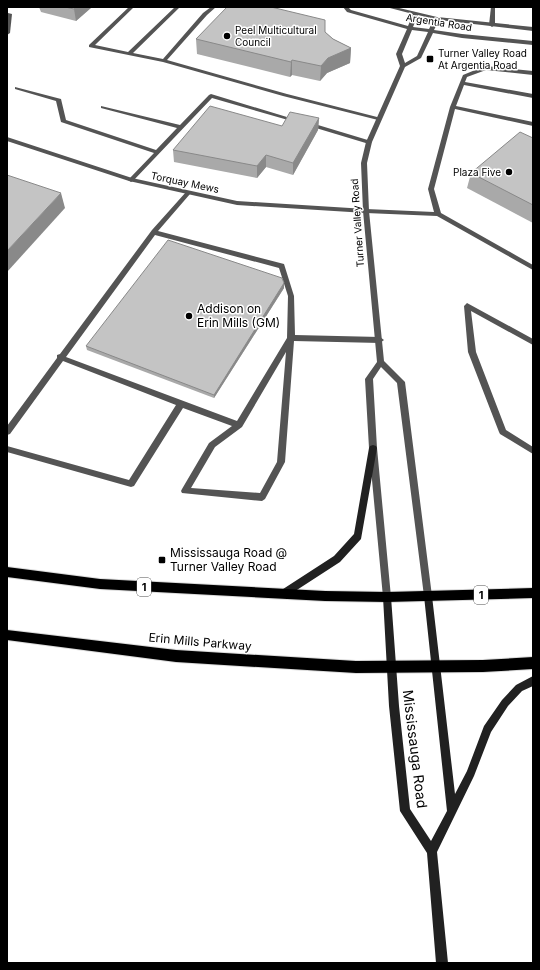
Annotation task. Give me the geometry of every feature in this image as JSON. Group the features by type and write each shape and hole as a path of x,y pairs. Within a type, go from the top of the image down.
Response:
{"main road":[{"path":"283,594 337,559 358,536 373,448"},
{"name":"1","path":"7,572 100,584 355,597 533,593"},
{"path":"428,596 452,812"},
{"name":"Mississauga Road","path":"386,597 394,706 405,811 432,851 442,963"},
{"name":"Erin Mills Parkway","path":"7,636 176,656 356,668 391,667"},
{"path":"391,667 483,666 533,663"},
{"path":"432,851 471,773 487,728 505,703 519,688 533,681"}],"street":[{"path":"132,7 91,46 164,61 285,95 378,118"},
{"path":"129,54 178,7"},
{"path":"164,61 205,14 214,7"},
{"name":"Argentia Road","path":"345,7 348,11 410,28 431,32 533,43"},
{"name":"Argentia Road","path":"388,7 437,18 533,29"},
{"path":"492,25 493,7"},
{"path":"7,33 10,14"},
{"name":"Turner Valley Road","path":"381,362 366,211 364,163 369,142 378,118 403,66 399,54 416,14"},
{"path":"403,66 419,57 437,18"},
{"path":"533,73 485,68 464,76 463,83 453,107 431,188 438,214 533,268"},
{"path":"463,83 533,96"},
{"path":"17,88 59,100 63,121 158,152"},
{"path":"131,180 180,126 211,96 369,142"},
{"path":"103,107 180,126"},
{"path":"453,107 533,124"},
{"name":"Torquay Mews","path":"7,140 131,180 188,194 237,203 438,214"},
{"path":"7,432 154,232 188,194"},
{"path":"154,232 282,266 291,296 291,338 281,462 262,497 185,491 212,445 239,425 291,338"},
{"path":"532,340 467,306 472,352 503,432 533,451"},
{"path":"291,338 380,340"},
{"path":"60,358 239,425"},
{"path":"386,597 373,448 369,378 381,362 401,382 428,596"},
{"path":"7,449 131,484 181,404"}],"building":[{"path":"65,7 76,7 74,9"},
{"path":"227,7 271,7 325,20 325,32 333,39 351,48 328,58 321,66 292,60 291,62 196,39"},
{"path":"210,106 282,126 290,112 319,118 293,163 266,155 257,166 173,150"},
{"name":"Plaza Five","path":"520,132 533,138 533,205 471,173"},
{"path":"7,175 61,193 7,251"},
{"name":"Addison on Erin Mills (GM)","path":"168,240 282,278 284,283 214,395 86,346"}],"place":[{"name":"Peel Multicultural Council","path":"227,36"},
{"name":"Turner Valley Road At Argentia Road","path":"430,59"},
{"name":"Plaza Five","path":"509,172"},
{"name":"Addison on Erin Mills (GM)","path":"189,316"},
{"name":"Mississauga Road @ Turner Valley Road","path":"162,560"}]}
